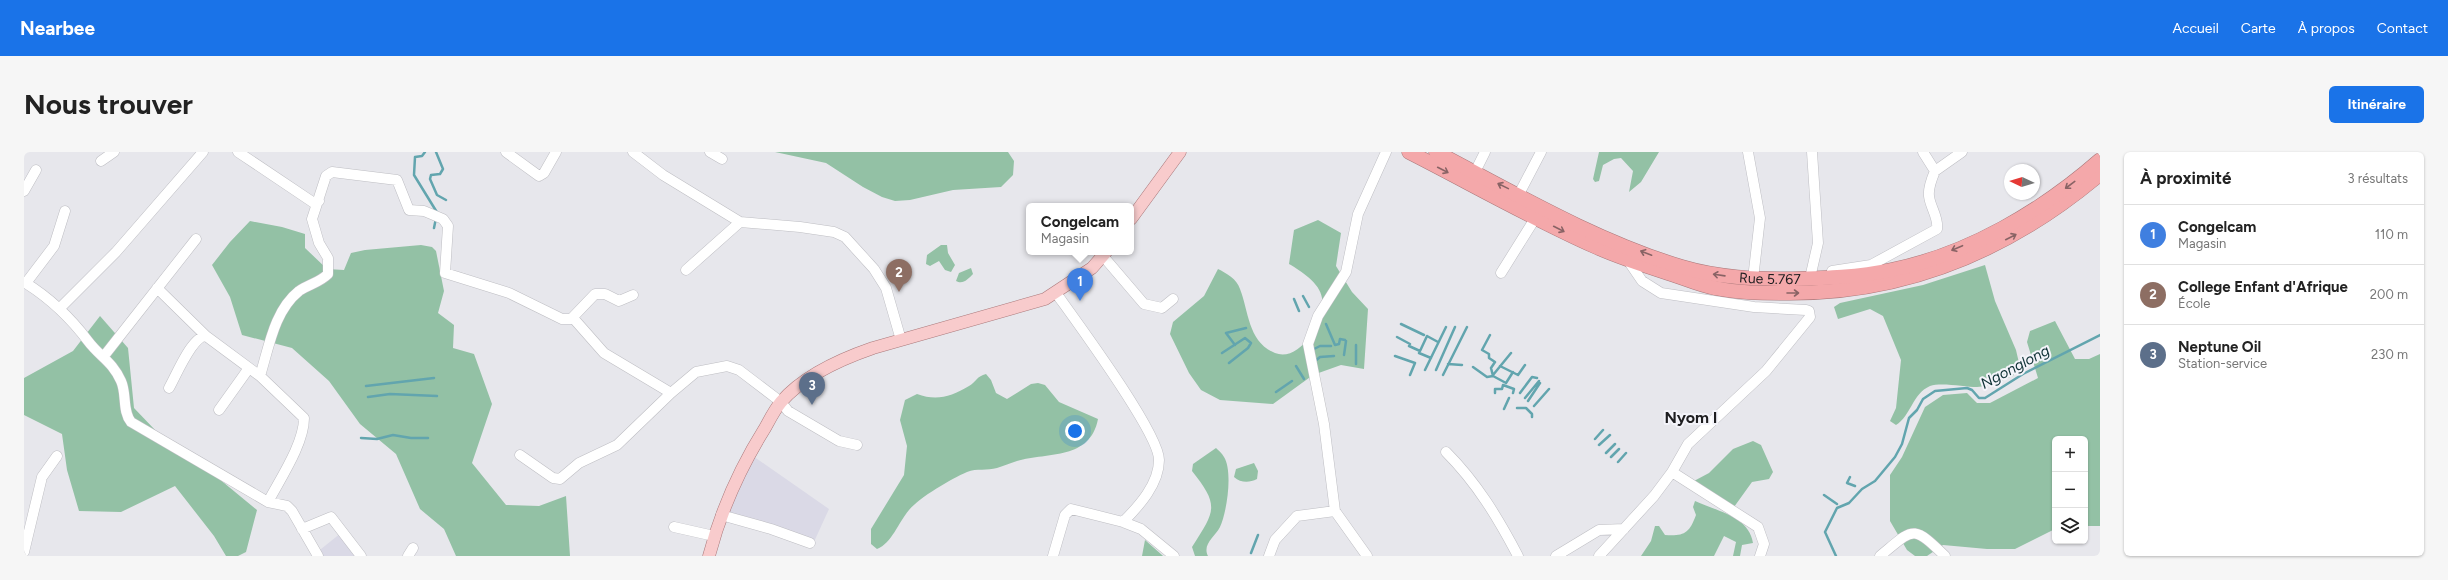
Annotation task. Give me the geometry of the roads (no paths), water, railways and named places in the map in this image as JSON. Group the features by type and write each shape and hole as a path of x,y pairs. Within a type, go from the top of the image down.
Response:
{"highway":[{"path":"1408,152 1594,246 1627,259 1714,288 1754,293 1812,294 1895,282 1948,266 1986,250 2023,231 2076,195 2100,174"},
{"name":"Rue 5.767","path":"1436,152 1600,236 1682,267 1715,275 1753,279 1811,275 1843,278 1892,270 1947,253 2017,220 2070,186 2100,160"}],"main road":[{"path":"1134,215 1180,152"},
{"path":"709,556 721,516 741,466 781,402 800,385 848,356 1032,304 1056,292 1092,268 1103,255"}],"street":[{"path":"101,161 114,152"},
{"path":"60,308 116,252 202,152"},
{"path":"238,152 314,203 319,201"},
{"path":"506,152 540,176 544,173 556,152"},
{"path":"633,152 663,175 740,222 800,227 834,232 845,237 874,269 886,288 901,340"},
{"path":"710,152 722,158"},
{"path":"1367,556 1335,510 1324,424 1308,344 1318,316 1346,272 1358,214 1386,152"},
{"path":"1475,172 1485,152"},
{"path":"1519,194 1541,152"},
{"path":"1748,152 1760,223 1753,279"},
{"path":"1812,152 1818,243 1811,275 1871,265 1936,229 1937,220 1929,197 1935,171 1962,152"},
{"path":"1923,152 1935,171"},
{"path":"24,191 36,170"},
{"path":"260,376 281,310 300,291 320,283 328,274 328,258 319,243 312,219 326,176 332,172 397,180 409,210 424,212 443,219 448,226 445,273 509,293 562,319 572,318 595,294 605,294 619,301 633,295"},
{"path":"65,211 54,246 25,282 60,308 82,331 89,342 104,356 121,381 127,414 130,422 268,502 287,506 318,556"},
{"path":"1501,273 1536,217"},
{"path":"686,270 740,222"},
{"path":"104,356 196,239"},
{"path":"1105,255 1144,304 1162,308 1173,299"},
{"path":"1600,556 1624,530 1672,472 1688,444 1766,371 1810,317 1810,314 1806,310 1754,307 1661,293 1642,281 1627,259"},
{"path":"158,288 206,336 260,376 304,418 303,430 298,442 268,502"},
{"path":"1056,292 1146,425 1159,454 1158,470 1147,494 1140,505 1123,522"},
{"path":"572,318 604,353 671,393"},
{"path":"170,388 189,351 198,339 206,336"},
{"path":"520,455 553,478 560,479 579,463 617,445 671,393 700,370 727,366 739,370 781,402 788,411 832,437 845,443 857,445"},
{"path":"219,410 249,368"},
{"path":"1446,452 1463,469 1497,515 1518,556"},
{"path":"24,552 42,477 57,456"},
{"path":"1672,472 1705,496 1758,527 1764,544 1760,556"},
{"path":"1053,556 1067,511 1075,509 1123,522 1150,534 1174,556"},
{"path":"1269,556 1275,540 1297,516 1335,510"},
{"path":"721,516 771,529 810,543"},
{"path":"302,529 327,517 334,518 361,556"},
{"path":"674,527 714,536"},
{"path":"1556,556 1599,530 1624,530"},
{"path":"1880,556 1907,534 1915,532 1923,536 1945,556"}],"waterway":[{"path":"425,152 422,156 415,157 414,175 438,214"},
{"path":"436,152 443,169 440,174 431,175 430,179 437,195 446,200"},
{"path":"434,228 436,218"},
{"path":"1303,296 1309,307"},
{"path":"1294,299 1299,311"},
{"path":"1326,324 1335,345 1339,344 1340,339 1345,340"},
{"path":"1401,324 1424,335"},
{"path":"1425,370 1446,327"},
{"path":"1436,370 1455,327"},
{"path":"1443,375 1467,327"},
{"path":"1235,345 1226,333 1246,328"},
{"path":"1490,335 1482,350 1489,354 1489,358 1495,362 1491,368 1493,376"},
{"name":"Ngonglong","path":"1836,556 1825,532 1837,508 1849,503 1862,489 1875,481 1895,457 1902,444 1909,418 1917,410 1923,399 1935,391 1967,388 1972,390 1979,398 1985,398 2023,374 2100,335"},
{"path":"1409,346 1420,351 1427,336 1438,342"},
{"path":"1397,337 1410,344"},
{"path":"1222,353 1245,338 1251,343 1248,348 1229,363"},
{"path":"1344,355 1346,341"},
{"path":"1356,345 1356,364"},
{"path":"1312,350 1320,346 1331,346"},
{"path":"1419,353 1431,358"},
{"path":"1493,375 1511,353"},
{"path":"1314,362 1320,357 1334,356"},
{"path":"1395,356 1415,363 1410,375"},
{"path":"1448,364 1462,365"},
{"path":"1500,366 1518,375 1525,365"},
{"path":"1296,366 1304,379"},
{"path":"1473,367 1487,377 1493,376 1506,383 1513,372"},
{"path":"1520,393 1532,377 1537,378"},
{"path":"366,386 434,378"},
{"path":"1276,392 1292,381"},
{"path":"1525,398 1539,381"},
{"path":"1528,401 1540,383"},
{"path":"1495,393 1495,389 1502,389 1503,385 1514,389 1513,393"},
{"path":"1534,406 1549,389"},
{"path":"368,397 390,394 437,396"},
{"path":"1504,409 1509,398"},
{"path":"1517,408 1526,408 1532,414 1532,417"},
{"path":"1595,439 1603,430"},
{"path":"361,438 377,439 393,435 411,438 428,438"},
{"path":"1599,445 1610,435"},
{"path":"1606,453 1615,444"},
{"path":"1611,457 1619,449"},
{"path":"1618,462 1626,453"},
{"path":"1850,477 1847,483 1855,486"},
{"path":"1824,495 1837,504"},
{"path":"1251,553 1258,535"}],"place":[{"name":"College Enfant d'Afrique","path":"899,292"},
{"name":"Congelcam","path":"1080,301"},
{"name":"Neptune Oil","path":"812,405"}],"district":[{"name":"Nyom I","path":"1691,417"}]}
